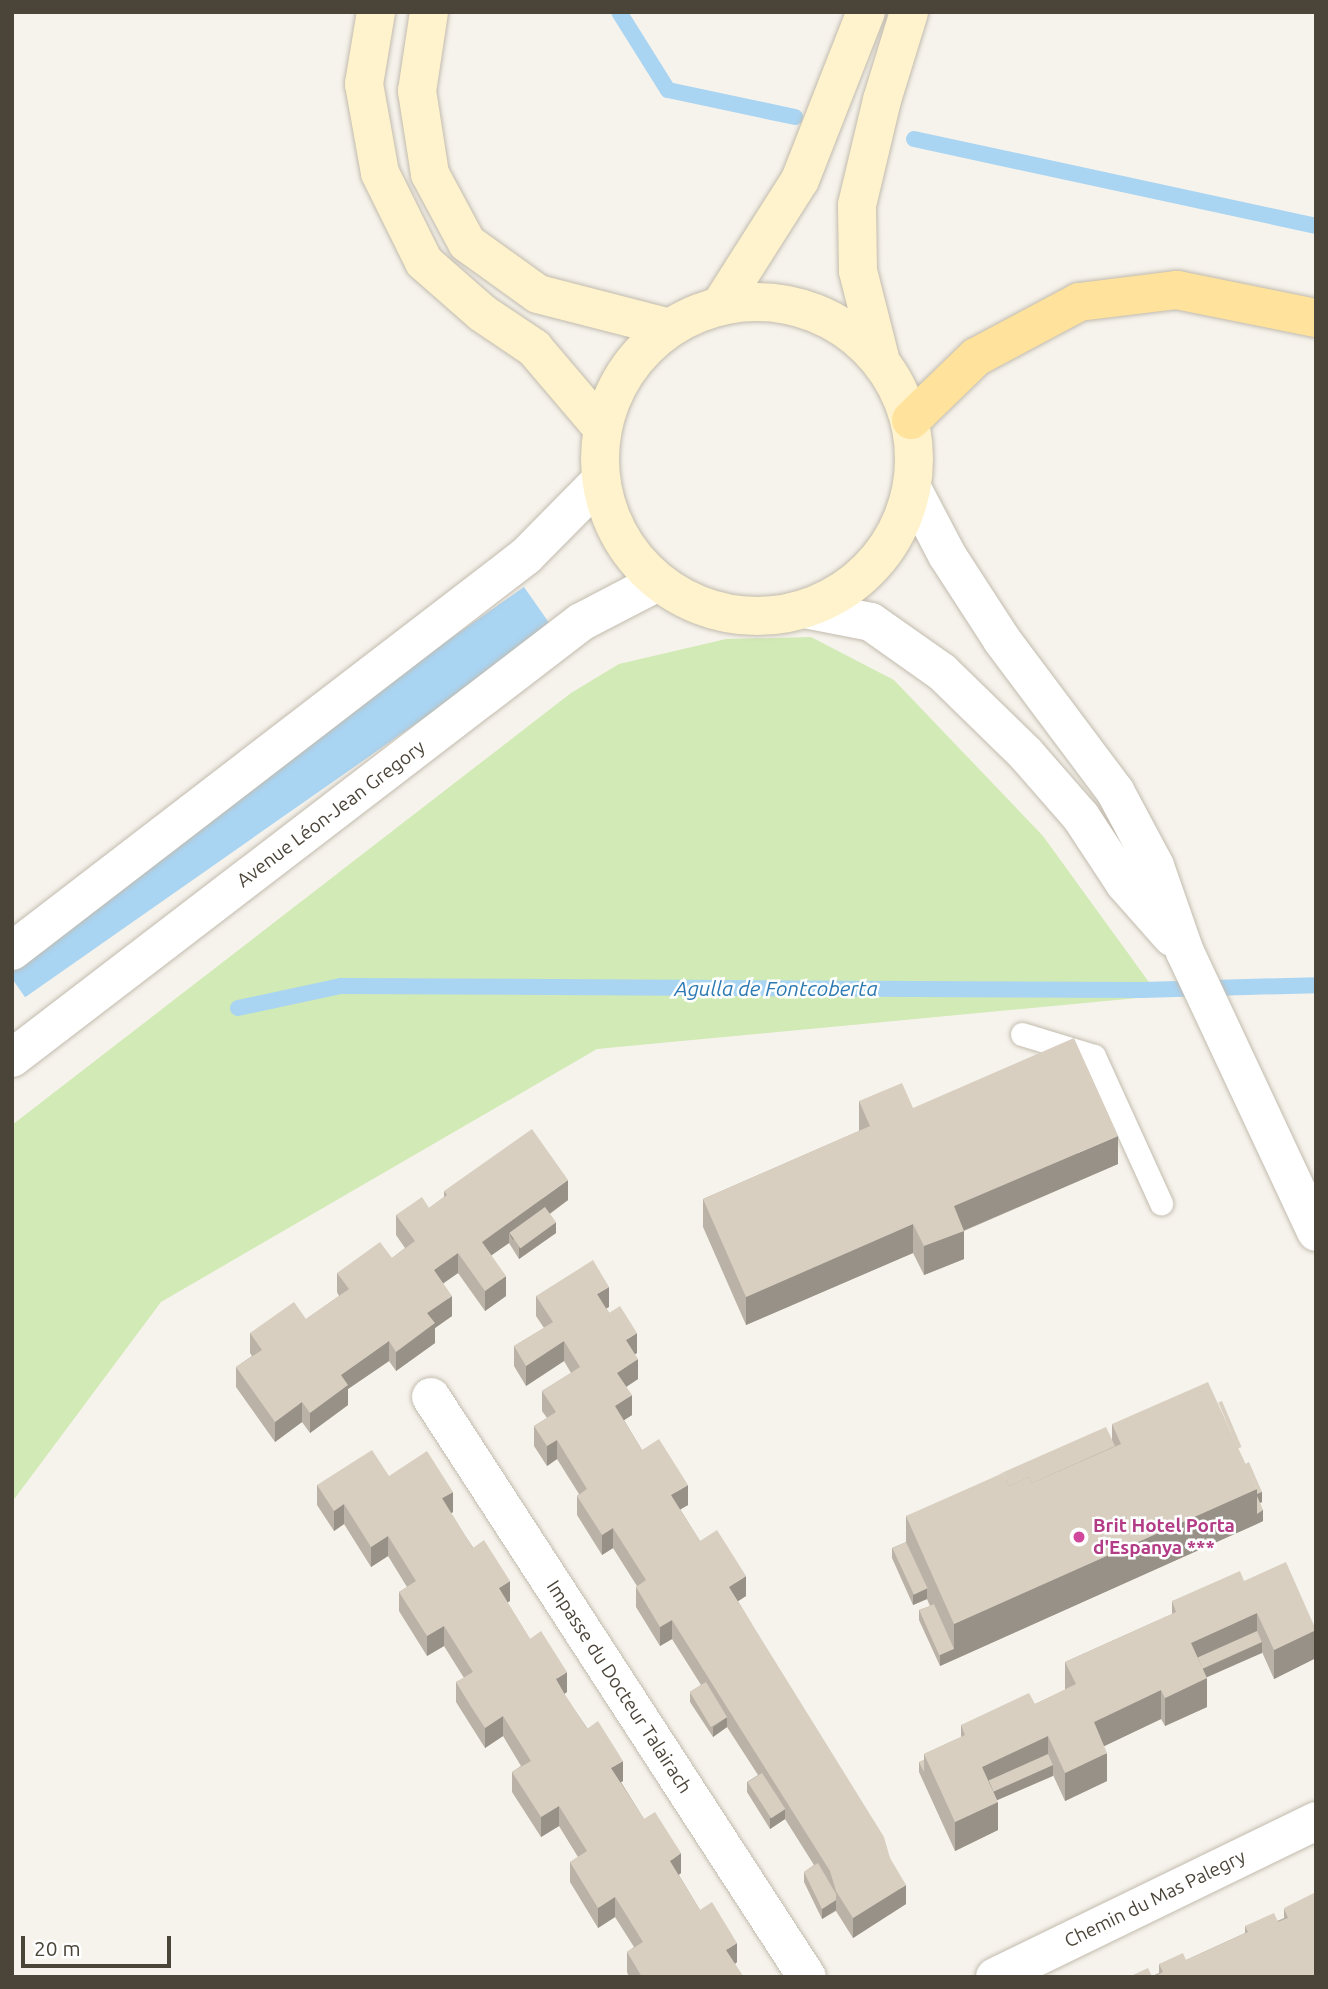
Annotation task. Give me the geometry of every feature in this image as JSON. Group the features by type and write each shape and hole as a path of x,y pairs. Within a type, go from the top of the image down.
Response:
{"main road":[{"path":"376,12 363,84 378,160 424,262 482,313 534,348 602,428"},
{"path":"429,12 417,90 430,174 467,243 538,294 670,328"},
{"path":"720,306 800,180 866,12"},
{"path":"880,358 858,271 857,205 882,100 909,12"},
{"path":"911,420 976,357 1079,302 1177,290 1316,318"},
{"path":"764,301 808,309 846,328 880,358 898,387 911,420 915,454 912,488 899,528 876,563 843,591 805,609 767,616 729,614 691,602 658,582 630,554 611,518 601,480 602,428 615,389 638,355 670,328 720,306 764,301"}],"street":[{"path":"12,951 526,556 601,480"},
{"path":"912,488 947,555 1002,640 1115,791 1155,866 1185,952 1316,1232"},
{"name":"Avenue Léon-Jean Gregory","path":"12,1058 581,622 658,582"},
{"path":"805,609 871,622 942,673 1035,765 1081,817 1125,884 1185,952"},
{"name":"Impasse du Docteur Talairach","path":"431,1397 807,1977"},
{"name":"Chemin du Mas Palegry","path":"995,1977 1316,1821"}],"lane":[{"path":"1021,1034 1094,1056 1161,1203"}],"green space":[{"path":"811,637 894,680 1043,836 1159,996 597,1049 161,1302 12,1502 12,1125 571,693 619,664 726,639"}],"water":[{"path":"524,587 553,628 25,997 12,979 12,946"}],"building":[{"path":"1074,1038 1118,1136 954,1206 964,1231 924,1246 913,1224 746,1297 703,1199 870,1126 859,1101 902,1083 913,1108"},
{"path":"532,1129 568,1180 482,1242 506,1276 485,1291 458,1253 434,1270 452,1296 427,1313 435,1323 396,1352 389,1341 341,1375 348,1385 310,1413 302,1402 275,1422 236,1367 262,1350 250,1333 294,1302 306,1319 349,1289 337,1273 380,1242 392,1258 415,1241 396,1215 422,1197 429,1208 447,1195 444,1191"},
{"path":"545,1207 556,1222 521,1248 509,1233"},
{"path":"593,1260 609,1287 597,1294 609,1313 620,1306 637,1333 626,1340 638,1359 617,1373 632,1395 615,1406 642,1450 659,1439 688,1485 671,1495 700,1541 717,1530 746,1576 729,1587 884,1837 890,1858 906,1885 853,1918 836,1891 830,1871 672,1620 660,1627 636,1587 646,1580 613,1528 602,1535 577,1496 587,1489 557,1440 547,1446 534,1426 556,1412 542,1391 580,1367 564,1341 526,1366 514,1346 553,1322 536,1296"},
{"path":"1208,1382 1257,1489 954,1624 906,1516 1003,1473 1009,1486 1029,1477 1032,1483 1121,1444 1112,1424"},
{"path":"1222,1401 1242,1447 1238,1449 1218,1403"},
{"path":"1106,1427 1115,1446 1032,1483 1029,1477 1009,1486 1003,1473 997,1475"},
{"path":"372,1450 389,1476 427,1451 453,1492 442,1498 473,1548 484,1540 510,1581 499,1588 530,1639 541,1631 567,1672 556,1679 564,1693 587,1729 598,1721 623,1761 611,1768 644,1819 655,1812 681,1853 670,1861 700,1910 712,1902 737,1943 726,1950 743,1976 642,1977 627,1952 643,1942 615,1897 598,1908 570,1862 587,1851 559,1806 541,1817 512,1772 531,1761 503,1716 485,1728 456,1682 473,1672 444,1626 427,1636 399,1592 416,1581 388,1536 371,1547 344,1504 334,1511 317,1485"},
{"path":"1249,1462 1262,1492 1257,1494 1245,1464"},
{"path":"1257,1496 1263,1510 1257,1514"},
{"path":"906,1542 928,1588 914,1595 892,1548"},
{"path":"1286,1562 1316,1630 1274,1650 1257,1613 1191,1643 1207,1678 1165,1698 1161,1690 1094,1722 1107,1753 1065,1773 1048,1736 982,1767 998,1802 955,1822 924,1754 965,1735 961,1725 1029,1693 1035,1704 1076,1684 1065,1662 1176,1612 1172,1601 1240,1571 1244,1581"},
{"path":"934,1604 954,1649 939,1655 919,1611"},
{"path":"1257,1631 1262,1642 1203,1668 1198,1657"},
{"path":"706,1682 727,1717 711,1727 690,1692"},
{"path":"1048,1754 1053,1765 994,1791 989,1780"},
{"path":"762,1773 785,1809 771,1818 748,1782"},
{"path":"818,1863 836,1894 836,1900 822,1909 804,1872"},
{"path":"1316,1892 1316,1977 1154,1977 1163,1972 1159,1964 1183,1953 1186,1960 1248,1932 1245,1926 1274,1913 1278,1922 1288,1918 1284,1908"},
{"path":"1148,1968 1152,1977 1129,1977"}],"waterway":[{"path":"619,12 668,90 795,117"},
{"path":"914,139 1316,226"},
{"name":"Agulla de Fontcoberta","path":"238,1008 341,986 1142,990 1316,985"}],"place":[{"name":"Brit Hotel Porta d'Espanya ***","path":"1079,1537"}]}
